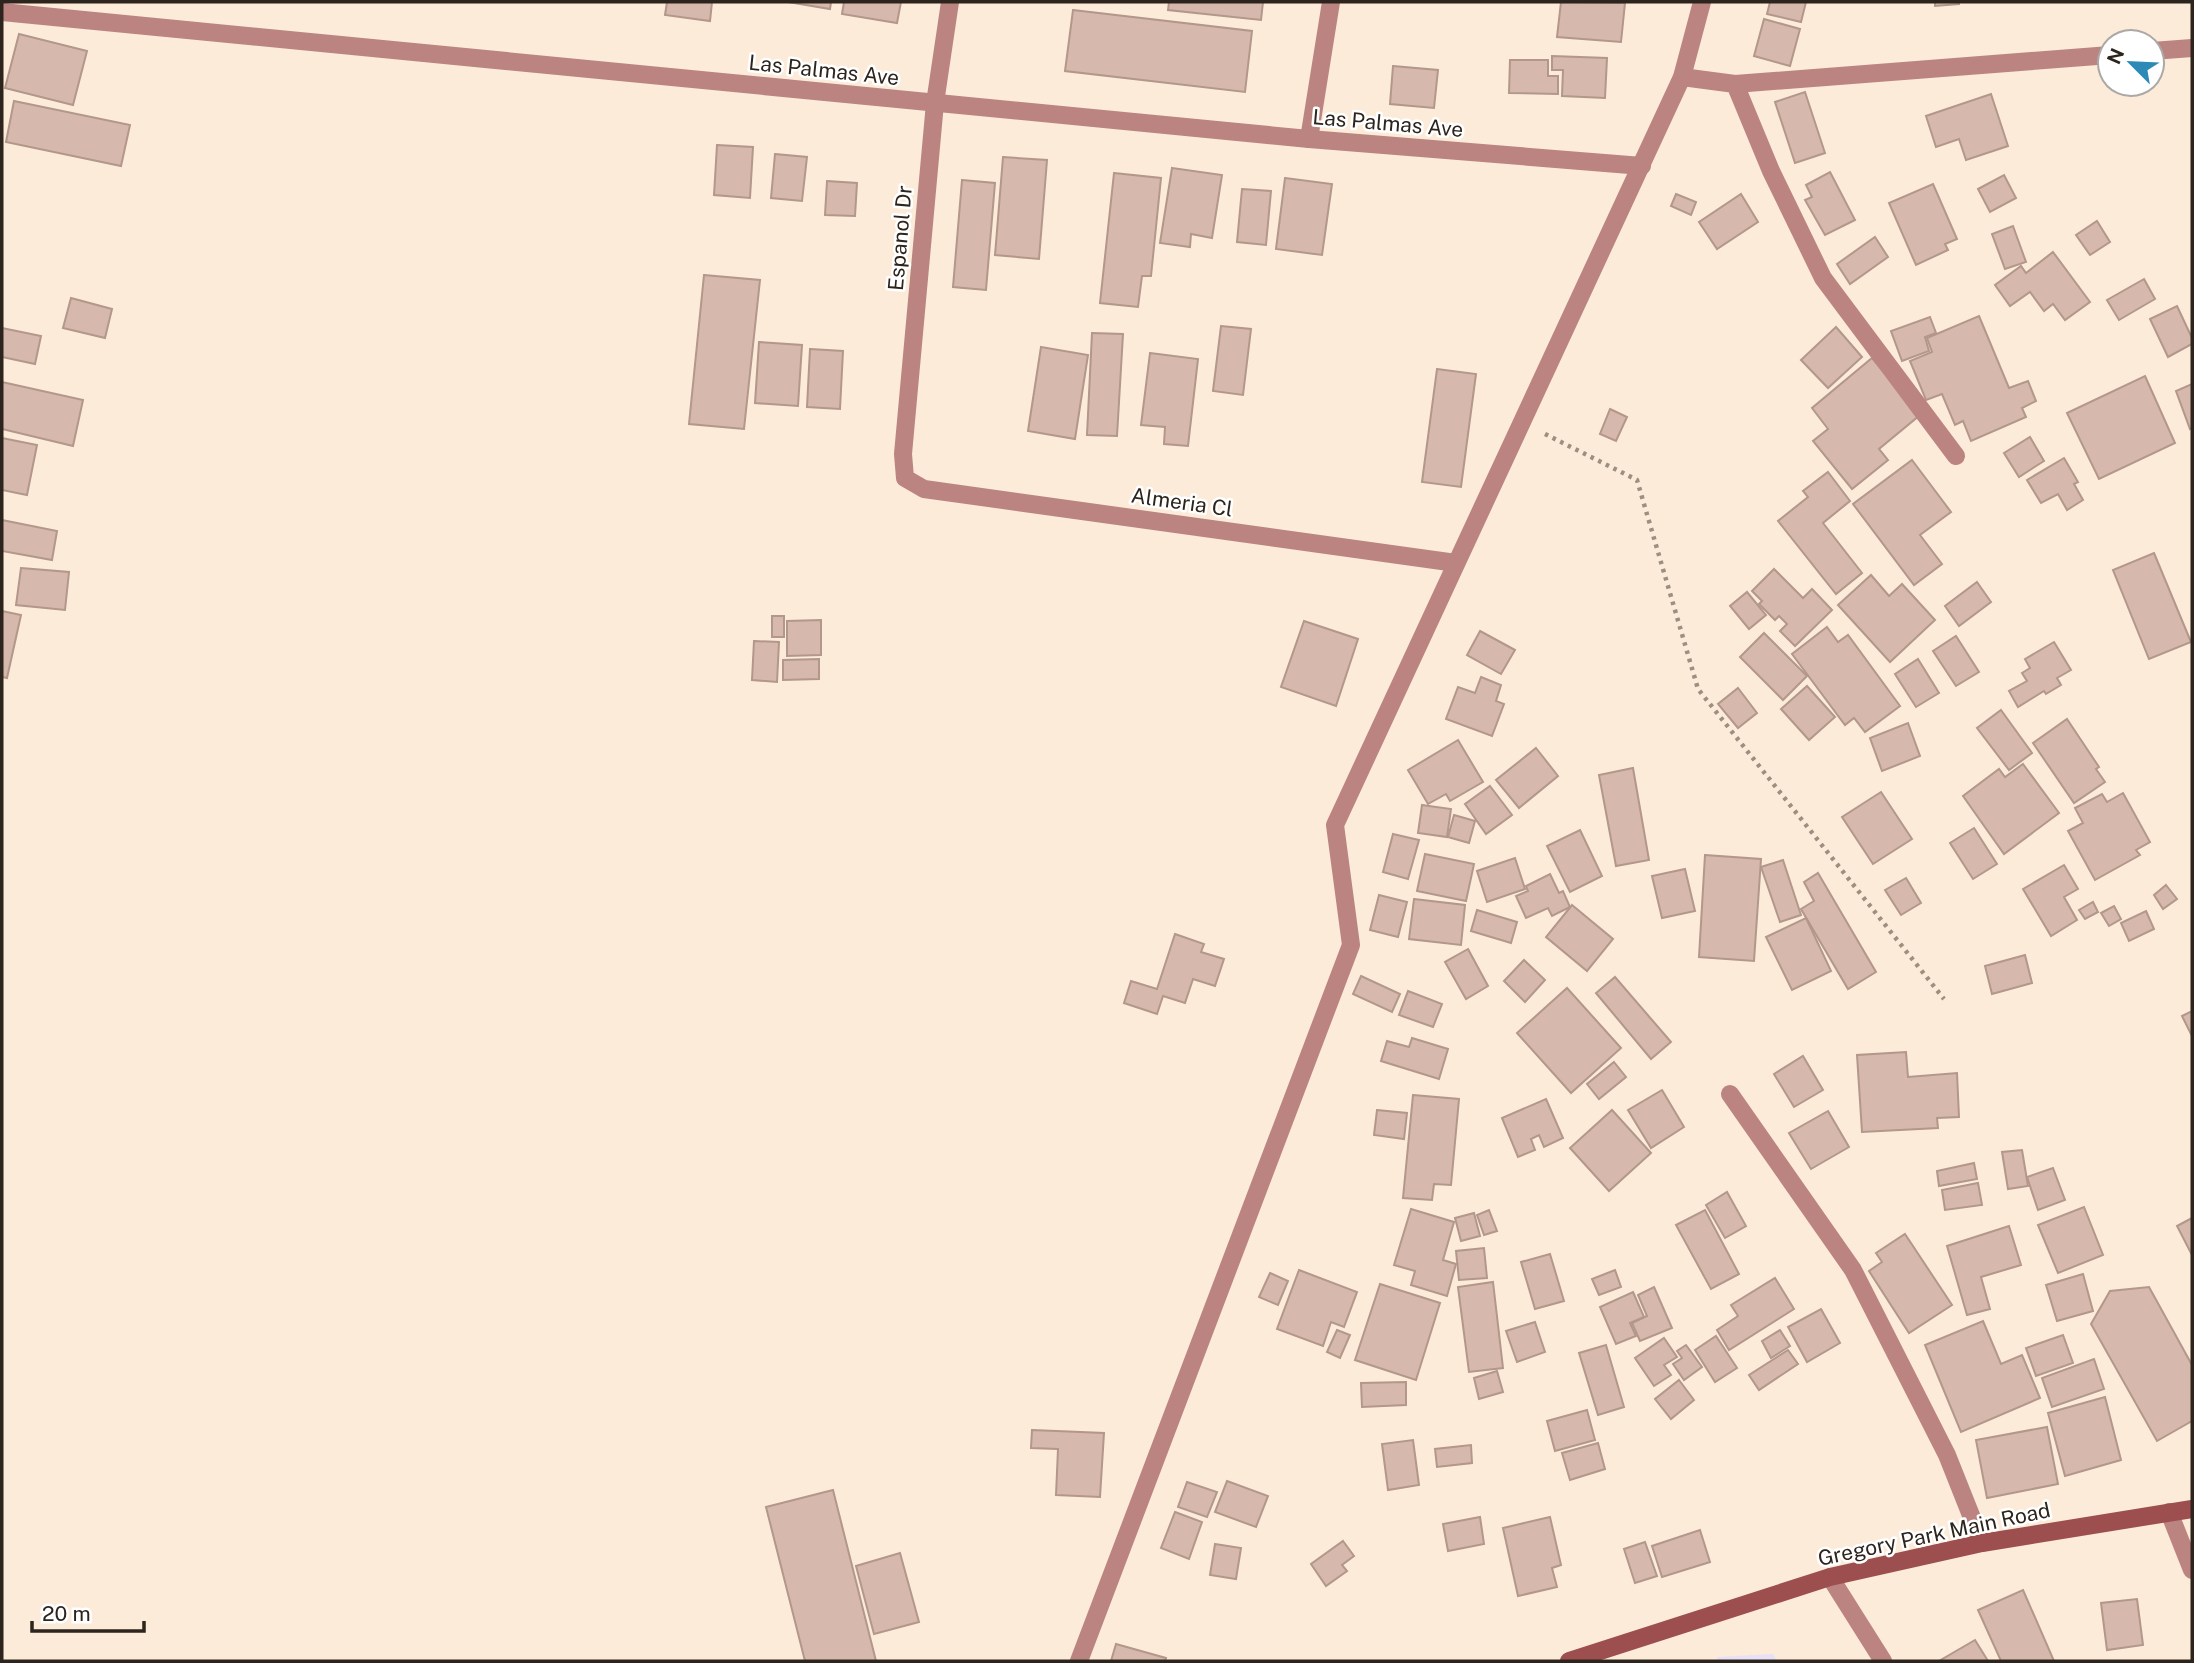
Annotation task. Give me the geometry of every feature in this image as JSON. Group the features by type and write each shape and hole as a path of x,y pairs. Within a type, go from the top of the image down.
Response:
{"street":[{"name":"Espanol Dr","path":"905,478 902,454 935,103 950,2"},
{"path":"1309,139 1331,2"},
{"path":"1079,1661 1351,944 1335,825 1682,77 1702,2"},
{"name":"Las Palmas Ave","path":"2,12 1309,139 1642,166"},
{"path":"2166,50 2192,48"},
{"path":"1682,77 1735,84 2096,56"},
{"path":"1735,84 1770,171 1823,278 1956,456"},
{"name":"Almeria Cl","path":"905,478 923,489 1455,563"},
{"path":"1730,1094 1853,1270 1947,1455 1982,1544"},
{"name":"Gregory Park Main Road","path":"1569,1661 1830,1577 1982,1544 2172,1520 2192,1509"},
{"path":"2172,1520 2192,1570"},
{"path":"1830,1577 1883,1661"}],"path":[{"path":"1523,423 1637,480 1698,689 1944,999"}],"shaded area":[{"path":"1773,1654 1777,1661 1718,1661 1717,1657"}],"building":[{"path":"667,2 712,2 710,21 665,15"},
{"path":"788,2 831,2 830,9"},
{"path":"844,2 901,2 897,23 842,14"},
{"path":"1169,2 1263,2 1261,20 1168,10"},
{"path":"1561,2 1625,3 1621,42 1557,37"},
{"path":"1770,2 1806,2 1801,22 1767,14"},
{"path":"1935,2 1959,2 1959,4 1935,6"},
{"path":"1073,10 1252,31 1245,92 1065,71"},
{"path":"1764,19 1800,29 1790,66 1754,56"},
{"path":"19,34 87,51 73,105 5,88"},
{"path":"1552,56 1607,58 1605,98 1562,96 1563,70 1552,70"},
{"path":"1510,60 1548,60 1548,76 1558,76 1558,94 1509,93"},
{"path":"1393,66 1438,70 1434,108 1390,104"},
{"path":"1805,92 1825,153 1795,163 1775,102"},
{"path":"1991,94 2008,146 1966,160 1959,139 1936,147 1926,116"},
{"path":"14,101 130,125 121,166 6,142"},
{"path":"717,145 753,147 750,198 714,195"},
{"path":"775,154 807,157 802,201 771,198"},
{"path":"1003,157 1047,160 1039,259 995,255"},
{"path":"1172,168 1222,175 1212,238 1191,234 1190,247 1160,243"},
{"path":"1830,172 1855,220 1825,235 1805,200 1812,197 1806,185"},
{"path":"1114,173 1161,178 1151,276 1142,276 1138,307 1100,303"},
{"path":"2004,175 2016,198 1990,212 1978,189"},
{"path":"1285,178 1332,184 1322,255 1276,249"},
{"path":"962,180 995,183 986,290 953,287"},
{"path":"827,181 857,183 855,216 825,215"},
{"path":"1933,184 1957,239 1945,244 1948,250 1916,265 1889,203"},
{"path":"1242,189 1271,191 1266,245 1237,242"},
{"path":"1676,194 1696,202 1691,215 1671,206"},
{"path":"1741,194 1758,222 1717,249 1699,222"},
{"path":"2097,221 2110,242 2090,255 2076,235"},
{"path":"2013,226 2026,262 2005,269 1992,234"},
{"path":"1875,237 1888,257 1850,284 1837,264"},
{"path":"2053,252 2090,302 2065,320 2053,304 2044,311 2030,292 2010,306 1995,285 2021,266 2026,273"},
{"path":"704,275 760,280 744,429 689,424"},
{"path":"2144,279 2155,299 2119,320 2107,300"},
{"path":"71,298 112,309 105,338 63,328"},
{"path":"2177,306 2192,338 2192,344 2168,357 2150,319"},
{"path":"1979,316 2009,388 2028,381 2036,401 2022,408 2026,417 1971,441 1963,421 1955,425 1942,394 1926,400 1910,361 1932,352 1927,338"},
{"path":"1930,317 1936,333 1925,337 1929,351 1902,361 1891,331"},
{"path":"1221,326 1251,329 1243,395 1213,391"},
{"path":"1836,327 1862,357 1828,388 1801,360"},
{"path":"2,328 41,336 35,364 2,357"},
{"path":"1092,333 1123,334 1117,436 1087,435"},
{"path":"759,342 802,345 798,406 755,403"},
{"path":"1041,347 1088,355 1075,439 1028,431"},
{"path":"810,349 843,351 840,409 807,407"},
{"path":"1150,353 1198,359 1188,446 1164,444 1165,427 1141,425"},
{"path":"1872,358 1920,415 1879,449 1888,460 1852,489 1813,441 1828,429 1812,408"},
{"path":"1437,369 1476,374 1461,487 1422,482"},
{"path":"2145,376 2175,443 2099,479 2067,413"},
{"path":"2,382 83,400 73,446 2,429"},
{"path":"2192,384 2192,428 2190,429 2176,391"},
{"path":"1610,409 1627,417 1616,441 1600,434"},
{"path":"2030,437 2044,461 2019,477 2004,453"},
{"path":"2,438 37,445 27,495 2,490"},
{"path":"2064,458 2078,482 2074,484 2083,500 2067,510 2058,494 2041,503 2027,480"},
{"path":"1912,460 1951,512 1920,535 1942,564 1914,585 1853,504"},
{"path":"1828,472 1850,501 1823,523 1862,573 1836,594 1778,521 1808,497 1803,491"},
{"path":"2,520 57,531 52,560 2,551"},
{"path":"2154,553 2191,642 2149,659 2113,570"},
{"path":"21,568 69,572 65,610 16,605"},
{"path":"1774,569 1803,598 1812,589 1832,610 1795,646 1780,631 1787,624 1779,616 1775,620 1759,604 1762,601 1752,591"},
{"path":"1871,575 1889,596 1902,584 1935,620 1890,662 1838,605"},
{"path":"1977,582 1991,602 1959,626 1945,606"},
{"path":"1747,592 1766,615 1749,629 1730,606"},
{"path":"2,611 21,615 7,678 2,677"},
{"path":"772,616 784,616 784,637 772,637"},
{"path":"821,620 821,655 787,656 787,621"},
{"path":"1304,621 1358,639 1336,706 1281,687"},
{"path":"1827,627 1838,642 1848,635 1900,706 1865,732 1854,718 1845,725 1792,654"},
{"path":"1480,631 1515,650 1501,674 1467,655"},
{"path":"1764,633 1807,676 1783,700 1740,657"},
{"path":"1956,636 1979,672 1956,686 1933,651"},
{"path":"754,641 779,642 777,682 752,680"},
{"path":"2054,642 2071,670 2057,678 2061,685 2046,694 2044,691 2018,707 2009,691 2027,681 2022,673 2030,668 2025,659"},
{"path":"819,659 819,679 783,680 783,660"},
{"path":"1918,659 1939,693 1916,707 1895,674"},
{"path":"1481,677 1501,685 1496,701 1504,704 1492,736 1446,719 1458,687 1475,693"},
{"path":"1807,686 1835,717 1809,740 1781,709"},
{"path":"1738,688 1757,713 1738,728 1718,704"},
{"path":"2001,710 2032,753 2009,770 1977,728"},
{"path":"2067,719 2099,767 2096,769 2105,782 2074,803 2033,743"},
{"path":"1908,723 1920,756 1882,771 1870,738"},
{"path":"1458,740 1483,782 1450,801 1446,794 1428,804 1408,770"},
{"path":"1536,748 1558,776 1519,808 1496,780"},
{"path":"2023,764 2059,813 2004,854 1963,796 1999,769 2005,777"},
{"path":"1633,768 1649,860 1616,866 1599,775"},
{"path":"1490,786 1512,815 1486,834 1465,804"},
{"path":"1881,792 1912,839 1873,864 1842,817"},
{"path":"2123,793 2150,842 2136,850 2140,855 2095,880 2068,831 2083,823 2075,808 2102,794 2107,802"},
{"path":"1422,805 1451,809 1447,837 1418,833"},
{"path":"1454,815 1475,821 1469,843 1448,837"},
{"path":"1974,828 1997,864 1973,879 1950,843"},
{"path":"1580,830 1602,876 1570,892 1547,846"},
{"path":"1393,834 1419,840 1408,879 1383,872"},
{"path":"1425,854 1474,864 1466,901 1417,891"},
{"path":"1705,855 1761,859 1754,961 1699,957"},
{"path":"1515,858 1525,889 1487,902 1477,871"},
{"path":"1783,860 1801,915 1780,922 1761,867"},
{"path":"2064,865 2078,889 2064,897 2077,920 2051,936 2023,889"},
{"path":"1685,869 1695,911 1662,918 1652,876"},
{"path":"1818,873 1876,972 1848,989 1801,909 1814,901 1804,882"},
{"path":"1550,874 1559,893 1563,891 1570,907 1552,916 1548,908 1526,918 1516,896 1528,891 1526,886"},
{"path":"1906,878 1921,903 1901,915 1885,890"},
{"path":"2166,885 2177,899 2163,909 2154,895"},
{"path":"1379,895 1407,902 1398,937 1370,930"},
{"path":"1414,899 1465,905 1461,945 1409,939"},
{"path":"2093,902 2098,912 2085,919 2079,910"},
{"path":"1572,905 1613,939 1587,971 1546,937"},
{"path":"2114,906 2121,919 2109,926 2101,913"},
{"path":"1477,910 1517,922 1511,943 1471,931"},
{"path":"2146,911 2154,929 2129,941 2121,923"},
{"path":"1806,918 1831,971 1792,990 1766,937"},
{"path":"1175,934 1204,944 1201,952 1224,959 1215,986 1193,979 1185,1003 1163,996 1157,1014 1124,1003 1131,981 1157,989"},
{"path":"1468,949 1488,986 1466,999 1445,962"},
{"path":"2025,955 2032,983 1992,994 1985,966"},
{"path":"1524,960 1545,980 1525,1002 1504,981"},
{"path":"1361,976 1400,994 1392,1012 1353,994"},
{"path":"1615,977 1671,1042 1651,1059 1596,993"},
{"path":"1567,988 1621,1048 1571,1093 1517,1033"},
{"path":"1408,991 1442,1004 1433,1027 1399,1015"},
{"path":"2192,1011 2192,1036 2182,1016"},
{"path":"1412,1038 1448,1049 1439,1079 1381,1061 1387,1041 1409,1047"},
{"path":"1906,1052 1908,1077 1957,1073 1959,1117 1937,1118 1938,1128 1862,1132 1857,1055"},
{"path":"1803,1056 1823,1090 1794,1107 1774,1074"},
{"path":"1614,1062 1626,1077 1599,1099 1587,1084"},
{"path":"1662,1090 1684,1127 1651,1148 1628,1110"},
{"path":"1413,1095 1459,1099 1451,1185 1434,1184 1432,1200 1403,1198"},
{"path":"1546,1099 1563,1138 1544,1147 1539,1135 1531,1139 1535,1150 1518,1157 1502,1118"},
{"path":"1377,1110 1407,1113 1404,1139 1374,1135"},
{"path":"1612,1110 1651,1153 1609,1191 1570,1148"},
{"path":"1828,1111 1849,1147 1811,1169 1789,1133"},
{"path":"2022,1150 2028,1186 2008,1189 2002,1152"},
{"path":"1974,1163 1977,1179 1939,1186 1937,1171"},
{"path":"2053,1168 2065,1200 2038,1210 2027,1177"},
{"path":"1978,1183 1982,1205 1945,1210 1942,1190"},
{"path":"1727,1192 1746,1226 1725,1238 1706,1205"},
{"path":"2084,1207 2103,1255 2058,1273 2038,1225"},
{"path":"1411,1209 1454,1222 1443,1260 1456,1264 1447,1296 1411,1285 1415,1271 1394,1265"},
{"path":"1489,1210 1497,1231 1484,1235 1477,1215"},
{"path":"1705,1210 1739,1274 1711,1289 1676,1225"},
{"path":"1474,1213 1480,1236 1461,1241 1455,1218"},
{"path":"2192,1218 2192,1255 2177,1226"},
{"path":"2009,1226 2021,1265 1981,1277 1990,1309 1967,1315 1947,1246"},
{"path":"1905,1234 1952,1305 1909,1333 1869,1271 1882,1262 1876,1253"},
{"path":"1484,1248 1487,1278 1459,1280 1456,1251"},
{"path":"1550,1254 1564,1301 1535,1309 1521,1262"},
{"path":"1299,1270 1357,1292 1344,1327 1331,1322 1323,1346 1277,1329"},
{"path":"1615,1270 1621,1287 1599,1295 1592,1279"},
{"path":"1270,1273 1288,1281 1278,1305 1259,1297"},
{"path":"2083,1274 2093,1311 2057,1321 2046,1285"},
{"path":"1775,1278 1794,1309 1729,1350 1717,1330 1738,1316 1731,1305"},
{"path":"1493,1282 1503,1368 1469,1372 1458,1287"},
{"path":"1380,1284 1440,1303 1416,1380 1355,1360"},
{"path":"1654,1287 1672,1328 1640,1341 1632,1323 1647,1316 1638,1295"},
{"path":"2149,1287 2192,1365 2192,1421 2157,1441 2091,1324 2110,1291"},
{"path":"1633,1292 1644,1317 1630,1323 1636,1336 1616,1344 1600,1307"},
{"path":"1821,1309 1840,1343 1807,1362 1788,1327"},
{"path":"1983,1321 2001,1364 2022,1355 2040,1398 1961,1432 1925,1345"},
{"path":"1535,1322 1545,1352 1517,1362 1506,1331"},
{"path":"1337,1330 1350,1335 1340,1358 1327,1352"},
{"path":"1780,1330 1790,1346 1771,1358 1762,1341"},
{"path":"2063,1335 2073,1363 2036,1376 2026,1348"},
{"path":"1716,1336 1737,1368 1715,1382 1695,1350"},
{"path":"1664,1338 1677,1357 1664,1365 1671,1375 1654,1386 1635,1358"},
{"path":"1606,1345 1624,1407 1598,1415 1579,1353"},
{"path":"1686,1345 1702,1367 1684,1380 1673,1364 1682,1358 1677,1351"},
{"path":"1788,1350 1798,1364 1759,1390 1749,1375"},
{"path":"2094,1359 2104,1389 2052,1407 2042,1378"},
{"path":"1497,1371 1503,1392 1479,1399 1474,1378"},
{"path":"1679,1380 1694,1400 1671,1419 1655,1399"},
{"path":"1406,1382 1406,1405 1362,1407 1361,1383"},
{"path":"2105,1397 2121,1460 2065,1476 2048,1413"},
{"path":"1587,1410 1595,1440 1555,1451 1547,1421"},
{"path":"2047,1427 2058,1484 1987,1498 1976,1440"},
{"path":"1032,1430 1104,1433 1100,1497 1056,1495 1058,1449 1031,1448"},
{"path":"1413,1440 1419,1485 1388,1490 1382,1444"},
{"path":"1598,1443 1605,1469 1570,1480 1562,1453"},
{"path":"1471,1445 1472,1463 1437,1467 1435,1449"},
{"path":"1227,1481 1268,1496 1256,1527 1215,1512"},
{"path":"1187,1482 1217,1492 1207,1517 1178,1507"},
{"path":"833,1490 876,1661 805,1661 766,1507"},
{"path":"1175,1512 1202,1522 1189,1559 1161,1548"},
{"path":"1480,1517 1484,1544 1448,1551 1443,1524"},
{"path":"1550,1517 1561,1565 1552,1568 1557,1587 1518,1596 1503,1528"},
{"path":"1700,1530 1710,1562 1662,1577 1652,1546"},
{"path":"1343,1541 1354,1556 1342,1565 1347,1571 1326,1586 1311,1564"},
{"path":"1645,1542 1657,1576 1635,1583 1624,1549"},
{"path":"1215,1544 1241,1548 1236,1579 1210,1575"},
{"path":"900,1553 919,1622 874,1634 856,1566"},
{"path":"2023,1590 2054,1661 2001,1661 1978,1610"},
{"path":"2137,1599 2143,1645 2107,1650 2101,1603"},
{"path":"1975,1640 1988,1661 1939,1661"},
{"path":"1116,1644 1166,1658 1165,1661 1111,1661"}]}
